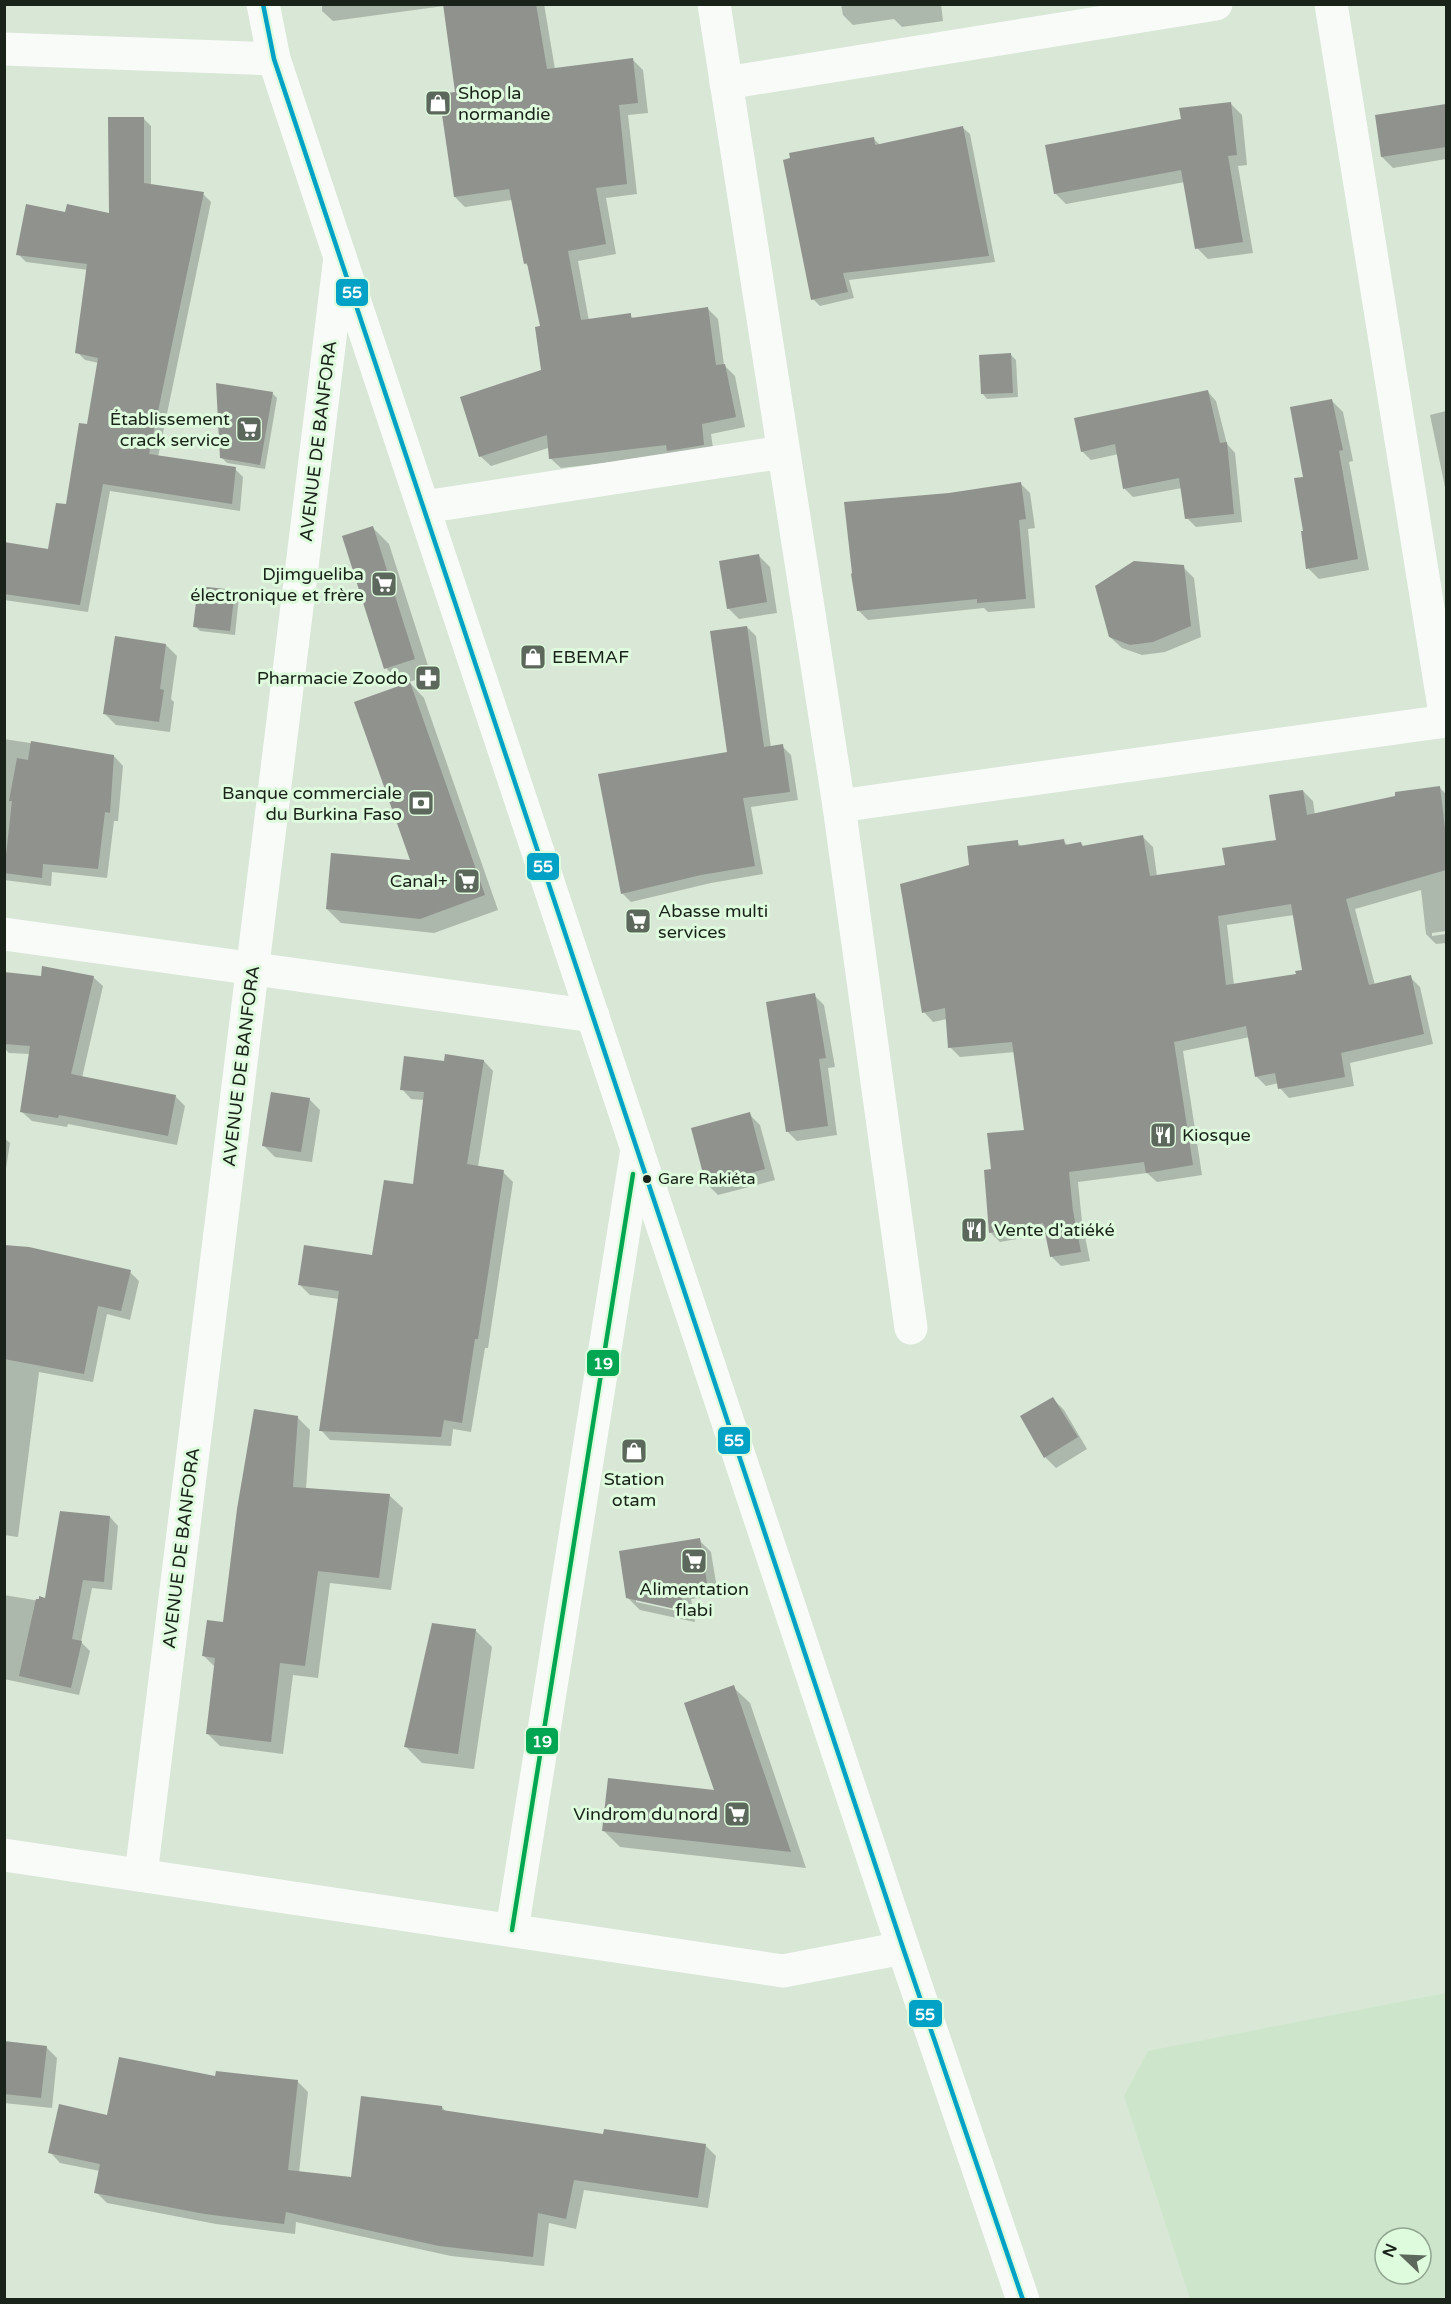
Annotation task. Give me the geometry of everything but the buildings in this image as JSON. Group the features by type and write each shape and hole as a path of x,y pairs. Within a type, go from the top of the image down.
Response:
{"street":[{"name":"AVENUE DE BANFORA","path":"263,4 274,59 903,1948 1023,2300"},
{"path":"714,4 839,806 911,1328"},
{"path":"726,83 1216,4"},
{"path":"839,806 1446,720 1331,4"},
{"path":"4,49 274,59"},
{"name":"AVENUE DE BANFORA","path":"141,1875 340,257"},
{"path":"424,507 783,452"},
{"path":"4,934 593,1016"},
{"name":"AVENUE DE BANFORA","path":"512,1930 637,1149"},
{"path":"4,1855 783,1971 903,1948"}],"shaded area":[{"path":"1446,1993 1446,2299 1190,2299 1124,2096 1148,2051"}],"transit line":[{"name":"55","path":"263,4 274,59 903,1948 1023,2300"},
{"name":"19","path":"512,1930 633,1174"}],"place":[{"name":"Shop la normandie","path":"438,103"},
{"name":"Établissement crack service","path":"249,429"},
{"name":"Djimgueliba électronique et frère","path":"384,584"},
{"name":"EBEMAF","path":"533,657"},
{"name":"Pharmacie Zoodo","path":"428,678"},
{"name":"Banque commerciale du Burkina Faso","path":"421,803"},
{"name":"Canal+","path":"467,881"},
{"name":"Abasse multi services","path":"638,921"},
{"name":"Kiosque","path":"1163,1135"},
{"name":"Gare Rakiéta","path":"647,1179"},
{"name":"Vente d'atiéké","path":"974,1230"},
{"name":"Station otam","path":"634,1451"},
{"name":"Alimentation flabi","path":"694,1561"},
{"name":"Vindrom du nord","path":"737,1814"}]}
